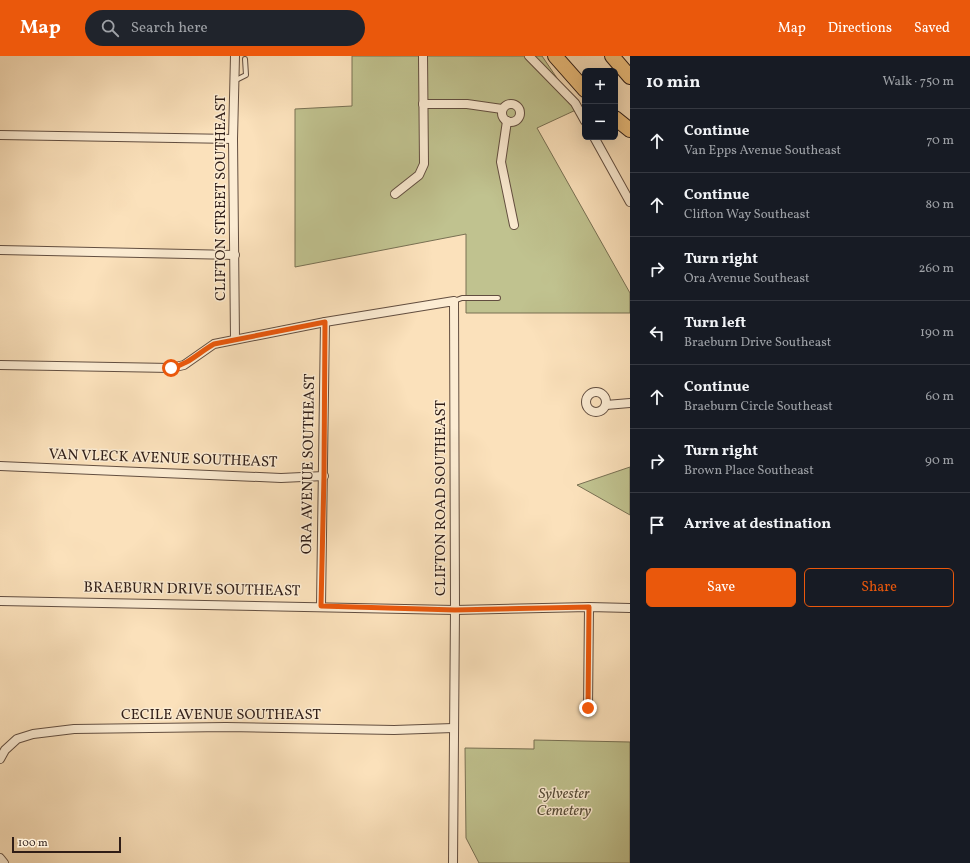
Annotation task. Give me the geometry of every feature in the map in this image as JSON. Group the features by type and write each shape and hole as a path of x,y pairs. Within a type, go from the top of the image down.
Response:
{"highway":[{"path":"555,56 582,87"},
{"path":"612,56 630,77"},
{"path":"618,120 630,130"}],"street":[{"name":"CLIFTON STREET SOUTHEAST","path":"235,56 232,139 235,255 235,339"},
{"path":"395,194 419,175 424,164 423,56"},
{"path":"529,56 575,102 582,115"},
{"path":"424,104 467,104 502,109 509,104 515,105 519,110 518,118 513,122 507,121 503,118 502,109"},
{"path":"507,121 501,162 514,225"},
{"path":"0,135 232,139"},
{"path":"596,140 630,202"},
{"path":"0,250 235,255"},
{"path":"0,364 171,368 184,365 201,351 214,344 235,339 325,322 454,301"},
{"name":"CLIFTON ROAD SOUTHEAST","path":"453,863 455,610 454,301"},
{"name":"ORA AVENUE SOUTHEAST","path":"321,606 325,322"},
{"path":"606,405 630,403"},
{"name":"VAN VLECK AVENUE SOUTHEAST","path":"0,466 281,478 324,476"},
{"name":"BRAEBURN DRIVE SOUTHEAST","path":"0,601 321,606 455,610 589,607 630,608"},
{"path":"588,708 589,607"},
{"name":"CECILE AVENUE SOUTHEAST","path":"0,759 5,750 17,739 32,734 74,729 226,727 394,730 453,728"},
{"path":"0,858 4,863"}],"lane":[{"path":"234,80 246,75 245,58"},
{"path":"454,301 462,298 498,298"}],"green space":[{"path":"352,56 542,56 578,109 537,128 630,293 630,313 466,313 466,234 295,267 295,109 352,106"},
{"path":"630,467 630,515 577,485"},
{"name":"Sylvester Cemetery","path":"534,740 630,742 630,863 479,863 466,838 465,748 534,749"}],"route":[{"path":"171,368 184,365 201,351 214,344 325,322 321,606 455,610 589,607 588,708"}]}
